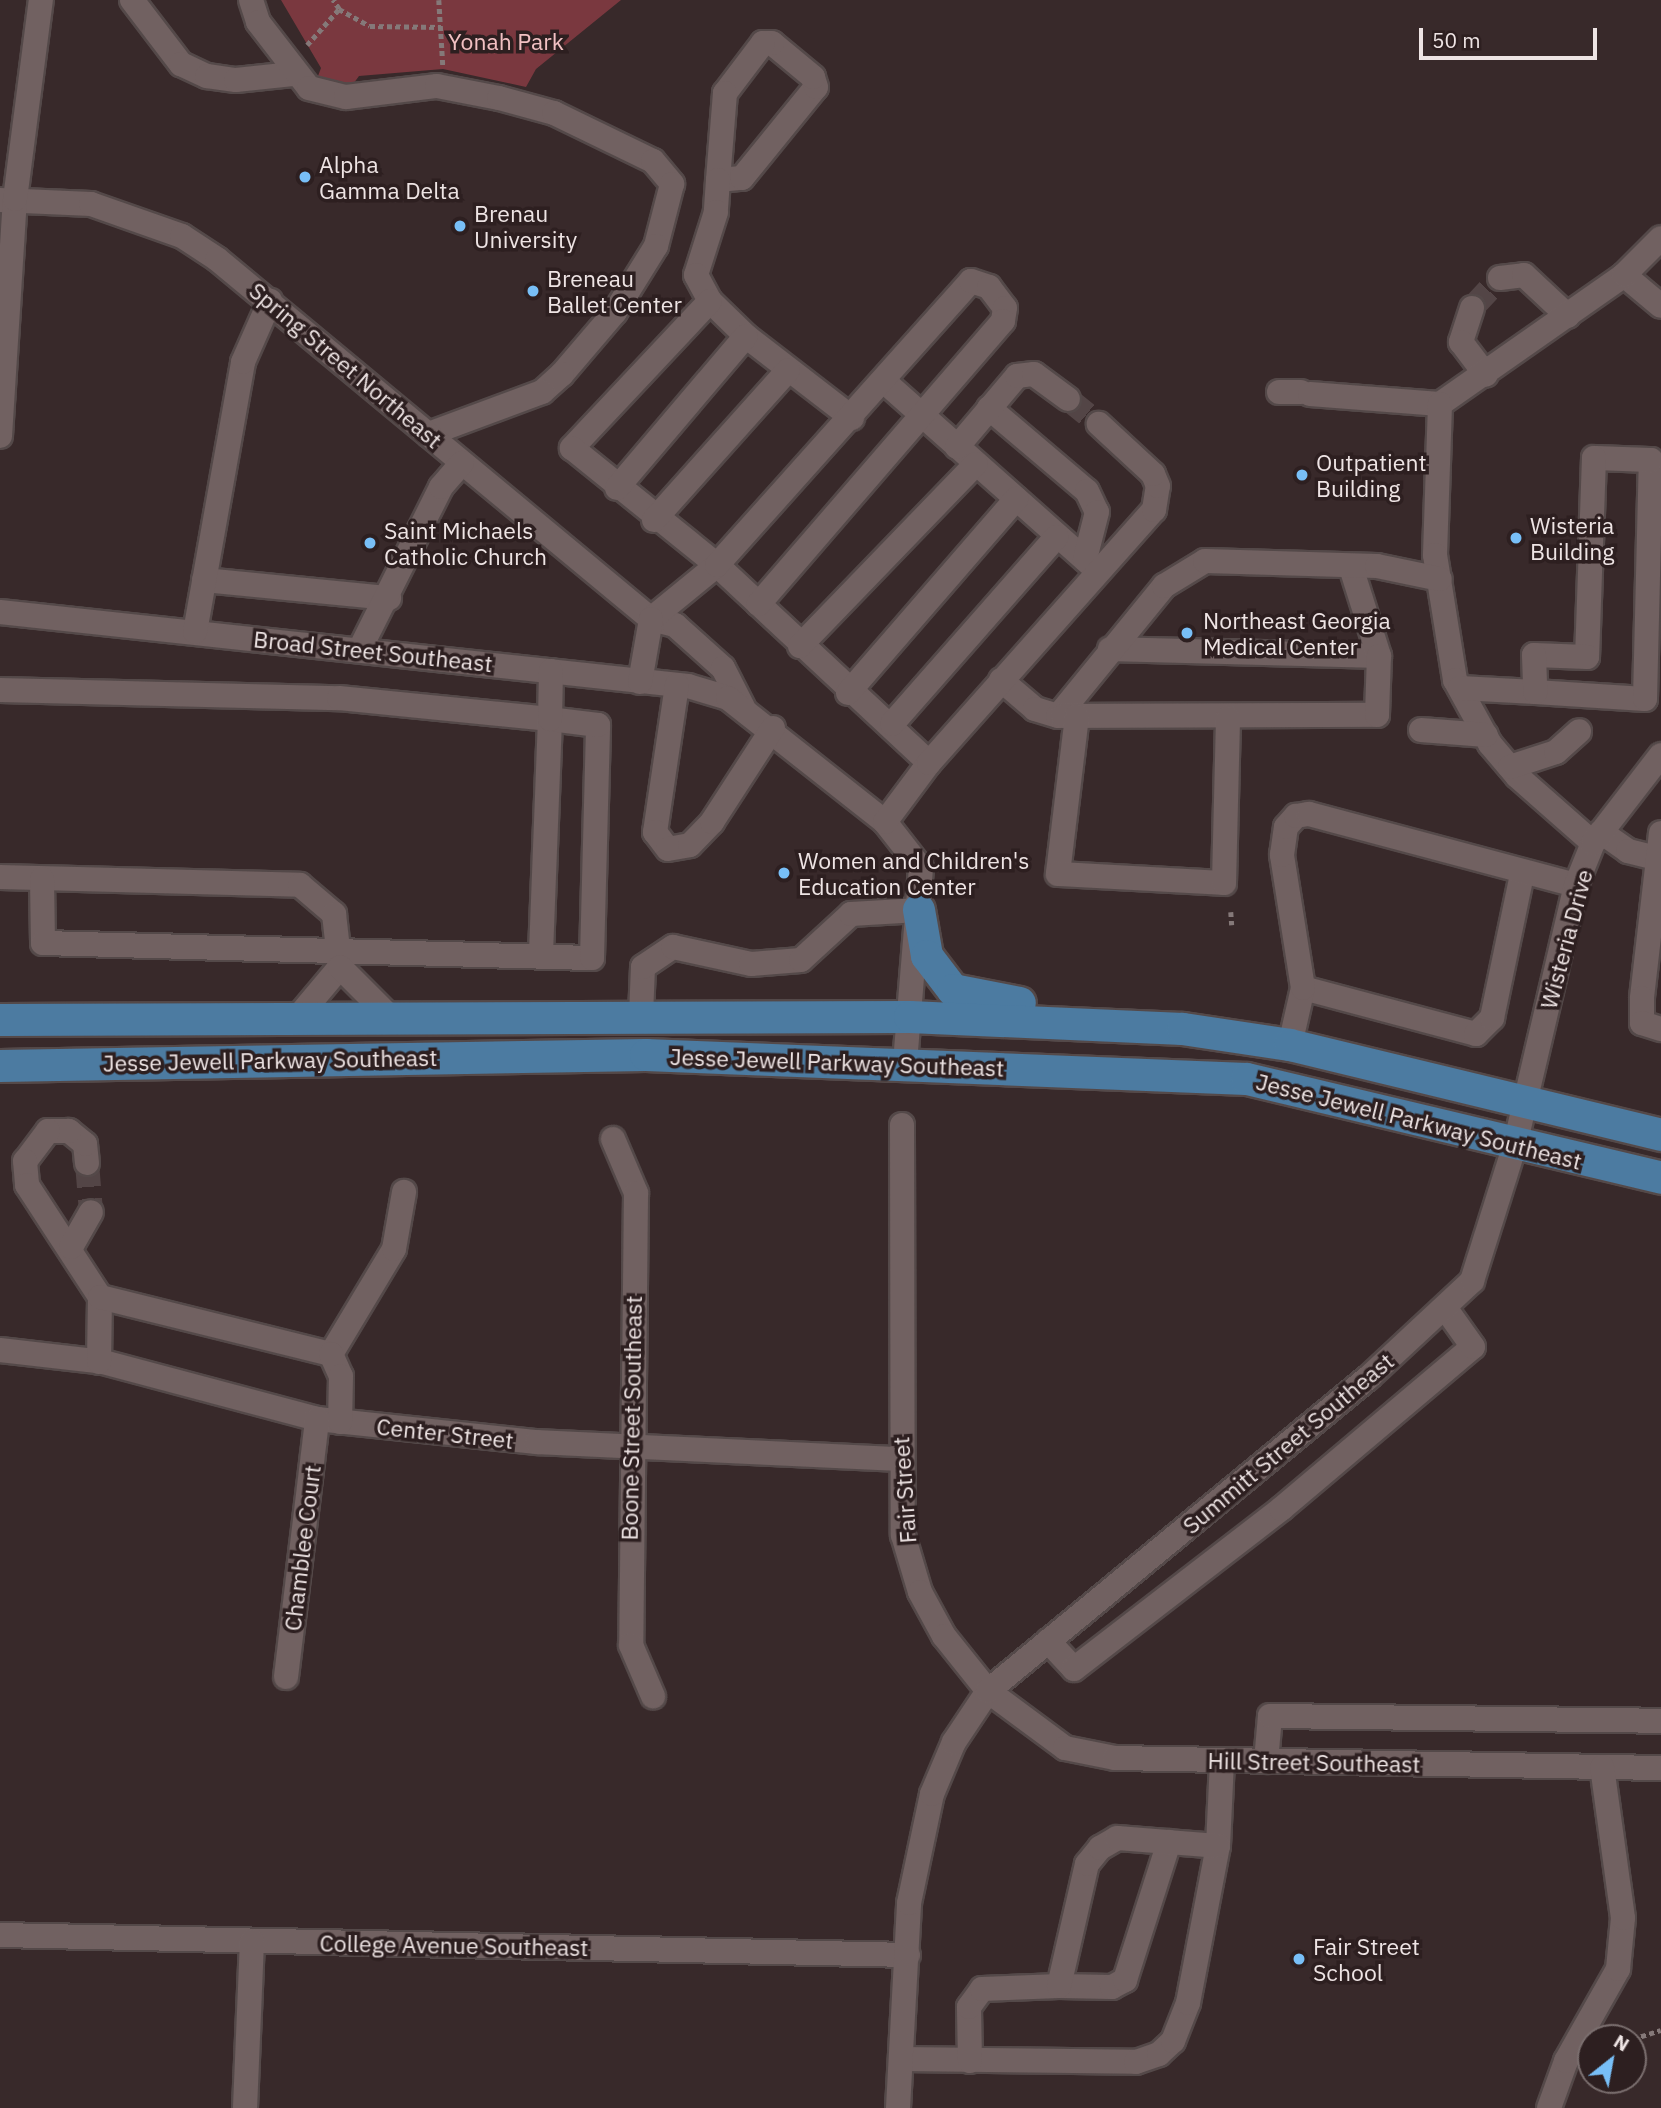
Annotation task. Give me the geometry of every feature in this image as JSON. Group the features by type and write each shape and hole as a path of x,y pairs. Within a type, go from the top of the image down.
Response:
{"main road":[{"path":"919,911 928,956 953,990 1101,1008 1183,1029"},
{"name":"Jesse Jewell Parkway Southeast","path":"0,1020 641,1015 910,1017 1183,1029 1290,1045 1661,1135"},
{"name":"Jesse Jewell Parkway Southeast","path":"0,1066 632,1055 1247,1079 1468,1127 1515,1145 1661,1178"}],"street":[{"path":"0,436 8,200 41,0"},
{"path":"132,0 158,39 190,68 236,80 293,74"},
{"path":"251,0 258,22 293,74 309,88 346,97 437,86 499,98 554,113 653,161 672,184 662,231 615,312 542,393 429,433"},
{"path":"718,180 742,178 816,87 813,76 772,43 763,43 725,93 718,180 716,212 696,275 710,302 747,336 852,418"},
{"name":"Spring Street Northeast","path":"8,200 91,204 181,236 270,301 651,619 675,625 723,668 743,706 885,822 921,868 905,1064"},
{"path":"1297,392 1440,404 1486,375 1625,275 1661,238"},
{"path":"1500,278 1524,275 1568,316"},
{"path":"1625,275 1661,306"},
{"path":"640,682 651,619 717,565 886,383 971,281 989,287 1005,308 1003,321 923,418 759,604"},
{"path":"195,632 243,362 270,301"},
{"path":"710,302 572,448 654,520 717,565 848,693 891,724 929,763"},
{"path":"1472,308 1461,342 1486,375"},
{"path":"617,488 747,336"},
{"path":"654,520 788,370"},
{"path":"957,447 1007,383 1034,374 1068,399"},
{"path":"886,383 1056,537 1092,565"},
{"path":"1440,404 1435,555 1440,579 1443,638 1460,688 1486,735 1510,767 1597,837 1628,851 1657,858"},
{"path":"989,408 1087,491 1097,512 1092,565"},
{"path":"885,822 929,763 1001,680 1092,565 1158,498 1153,474 1099,424"},
{"path":"1460,688 1645,698 1651,460 1594,458 1587,657 1534,655 1535,692"},
{"path":"360,649 390,598 441,488 462,463"},
{"path":"800,646 976,464"},
{"path":"848,693 1016,499"},
{"path":"891,724 1056,537"},
{"path":"1228,718 1224,883 1058,874 1067,716 1110,649 1164,586 1205,561 1351,567 1440,579"},
{"path":"1001,680 1035,709 1067,716 1228,718 1377,715 1379,656 1351,567"},
{"path":"204,580 390,598"},
{"name":"Broad Street Southeast","path":"0,612 677,685 743,706"},
{"path":"1110,649 1379,656"},
{"path":"541,956 551,671"},
{"path":"677,685 655,832 668,849 690,845 712,822 773,728"},
{"path":"0,690 339,698 598,725 592,958 339,958 43,943 42,879"},
{"path":"1421,730 1486,735"},
{"path":"1510,767 1556,752 1579,731"},
{"name":"Wisteria Drive","path":"1515,1145 1576,885 1597,837 1661,755"},
{"path":"1290,1045 1303,988 1283,855 1286,827 1296,816 1309,814 1522,875 1576,885"},
{"path":"1661,833 1642,1023 1661,1029"},
{"path":"1303,988 1476,1034 1492,1018 1522,875"},
{"path":"0,877 300,885 334,914 339,958 389,1016"},
{"path":"641,1015 643,967 673,947 751,964 801,960 851,914 919,911"},
{"path":"298,1017 339,958"},
{"name":"Fair Street","path":"902,1125 899,1459 903,1535 919,1592 944,1636 988,1691"},
{"path":"87,1163 85,1144 69,1131 48,1131 24,1161 27,1185 71,1247 100,1297 99,1362"},
{"name":"Boone Street Southeast","path":"613,1139 636,1193 628,1446 631,1645 653,1696"},
{"name":"Summitt Street Southeast","path":"988,1691 1446,1309 1472,1281 1490,1239 1515,1145"},
{"path":"100,1297 331,1354 394,1249 404,1192"},
{"path":"71,1247 91,1212"},
{"path":"1048,1641 1074,1669 1281,1509 1473,1347 1446,1309"},
{"name":"Center Street","path":"0,1350 99,1362 328,1420 628,1446 899,1459"},
{"name":"Chamblee Court","path":"286,1677 328,1420 341,1376 331,1354"},
{"path":"898,2108 909,1903 932,1794 954,1742 988,1691"},
{"name":"Hill Street Southeast","path":"988,1691 1035,1730 1087,1755 1661,1768"},
{"path":"1266,1761 1270,1716 1661,1721"},
{"path":"901,2059 1136,2063 1159,2054 1173,2041 1188,2003 1217,1846 1222,1760"},
{"path":"1549,2108 1566,2061 1618,1969 1623,1918 1602,1767"},
{"path":"1059,1986 1087,1864 1117,1838 1217,1846"},
{"path":"970,2061 969,2007 982,1989 1112,1987 1125,1980 1170,1842"},
{"name":"College Avenue Southeast","path":"0,1935 908,1955"},
{"path":"245,2108 252,1941"}],"path":[{"path":"333,0 340,9 370,26 440,27"},
{"path":"439,0 443,69"},
{"path":"307,46 340,9"},
{"path":"1231,912 1232,925"}],"green space":[{"name":"Yonah Park","path":"281,0 621,0 536,69 526,87 443,69 359,76 348,91 318,76 321,68"}],"tunnel":[{"path":"1472,308 1500,278"},
{"path":"1068,399 1099,424"},
{"path":"87,1163 91,1212"}],"place":[{"name":"Alpha Gamma Delta","path":"305,177"},
{"name":"Brenau University","path":"460,226"},
{"name":"Breneau Ballet Center","path":"533,291"},
{"name":"Outpatient Building","path":"1302,475"},
{"name":"Wisteria Building","path":"1516,538"},
{"name":"Saint Michaels Catholic Church","path":"370,543"},
{"name":"Northeast Georgia Medical Center","path":"1187,633"},
{"name":"Women and Children's Education Center","path":"784,873"},
{"name":"Fair Street School","path":"1299,1959"}]}
